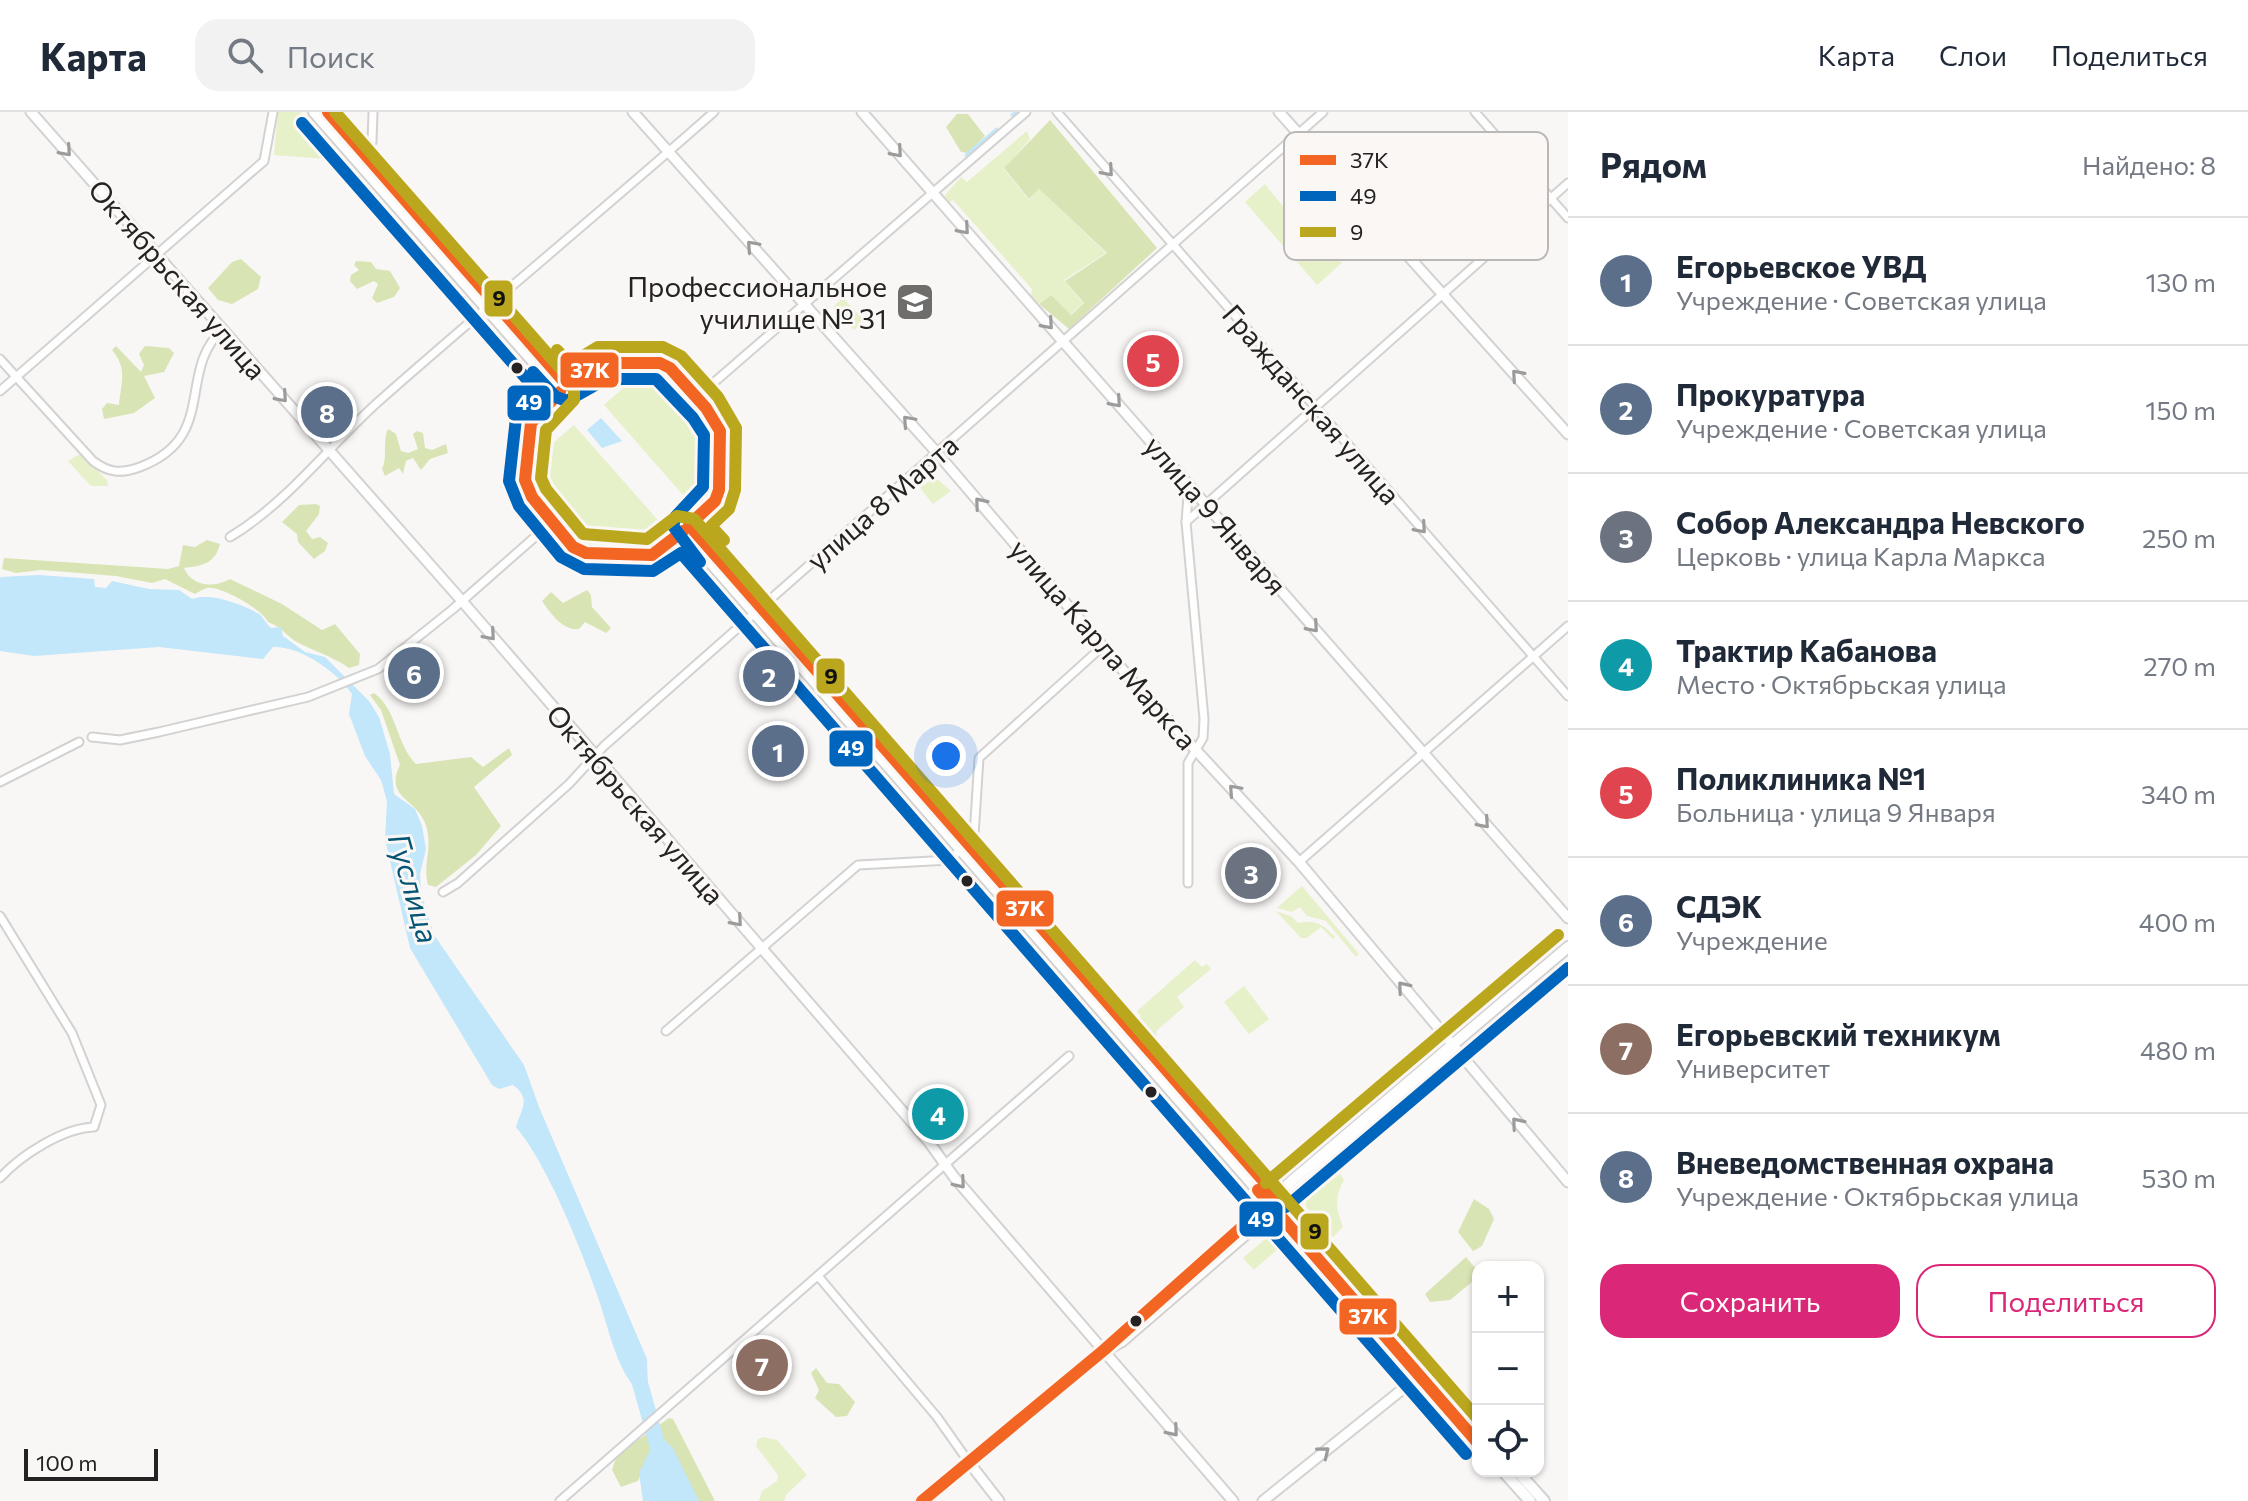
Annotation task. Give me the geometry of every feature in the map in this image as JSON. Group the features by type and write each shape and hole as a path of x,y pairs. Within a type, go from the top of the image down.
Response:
{"main road":[{"path":"314,112 490,304"},
{"path":"328,112 563,388"},
{"path":"601,363 660,363 670,368 696,398 715,418 720,431 719,490 715,501 652,555 586,553 573,547 527,489 526,459 531,423 563,388 601,363"},
{"path":"686,528 1275,1202 1472,1419"},
{"path":"922,1501 1104,1350 1568,947"},
{"path":"1275,1202 1472,1436"},
{"path":"1508,1477 1530,1501"},
{"path":"1522,1477 1544,1501"}],"street":[{"name":"Октябрьская улица","path":"31,112 462,601 1233,1501"},
{"path":"0,391 264,161 273,112"},
{"path":"362,152 372,142 373,112"},
{"name":"улица Карла Маркса","path":"633,112 938,454 1103,646 1299,862 1568,1182"},
{"path":"230,537 267,510 328,449 490,304 714,112"},
{"path":"696,398 1026,112"},
{"name":"Гражданская улица","path":"1057,112 1568,696"},
{"path":"1279,112 1297,132"},
{"name":"улица 8 Марта","path":"1301,132 1323,112"},
{"path":"1475,112 1492,132"},
{"name":"улица 9 Января","path":"869,114 933,193 1568,918"},
{"name":"улица 8 Марта","path":"443,892 458,883 560,792 594,756 1284,147"},
{"path":"1548,202 1568,183"},
{"path":"1548,196 1568,218"},
{"path":"1415,260 1568,434"},
{"path":"1186,522 1479,260"},
{"path":"0,359 93,461 112,471 130,470 159,459 185,434 209,346 223,329"},
{"path":"1188,883 1188,763 1203,738 1204,719 1186,522 1189,483"},
{"path":"92,737 120,740 332,690 391,661 552,522"},
{"path":"1299,862 1568,626"},
{"path":"666,1031 858,865 950,860 974,836 979,758 1103,646"},
{"path":"0,782 79,742"},
{"path":"0,916 72,1033 101,1105 94,1127 81,1127 24,1157 0,1178"},
{"path":"560,1501 1069,1056"},
{"path":"818,1276 937,1417 999,1501"},
{"path":"1263,1501 1419,1376"}],"green space":[{"path":"278,112 300,112 339,160 274,155"},
{"path":"957,114 968,114 985,136 968,153 961,152 946,127"},
{"path":"1050,120 1157,248 1069,329 1039,304 1051,295 1071,315 1084,303 1065,281 1107,253 1039,189 1029,199 1004,168"},
{"path":"1027,131 1030,139 1004,169 1029,200 1039,189 1106,253 1064,280 1083,303 1070,315 1051,295 1038,304 1031,296 1032,289 953,200 948,203 945,195 961,177 967,182"},
{"path":"1265,184 1284,208 1284,247 1245,202"},
{"path":"241,259 261,277 258,289 232,304 218,300 208,288 232,262"},
{"path":"1295,260 1339,260 1342,263 1317,285"},
{"path":"356,261 371,262 376,269 390,271 400,288 394,297 377,303 372,298 378,284 374,281 357,289 350,281 351,275 359,270 354,265"},
{"path":"843,298 865,321 854,330 833,307"},
{"path":"116,346 141,372 144,365 139,354 145,346 169,348 174,353 164,372 144,376 155,398 134,413 104,419 102,409 107,403 119,405 122,376 120,364 112,350"},
{"path":"617,365 667,370 715,429 712,492 697,511 604,405 629,383"},
{"path":"574,425 670,534 652,550 586,548 561,524 535,489 533,460"},
{"path":"388,429 396,434 401,451 408,453 418,449 413,434 417,431 423,433 425,448 432,450 446,444 448,453 430,459 421,470 413,458 406,461 403,474 399,468 385,476 382,469"},
{"path":"80,454 107,480 108,486 91,486 68,461"},
{"path":"935,477 951,491 933,504 920,488"},
{"path":"299,505 320,506 319,514 306,531 312,539 320,537 328,543 325,551 314,559 298,542 297,534 282,522"},
{"path":"207,540 220,544 218,551 207,563 184,568 192,579 204,584 217,584 230,579 282,604 322,630 335,624 360,654 359,665 349,668 295,641 250,605 213,588 195,594 165,579 152,583 116,576 41,570 16,573 2,569 4,558 168,569 179,566 183,545 195,547"},
{"path":"587,590 591,595 592,607 611,628 606,633 585,622 579,629 568,627 553,616 542,601 551,592 563,603"},
{"path":"374,693 387,708 404,747 416,764 471,757 483,767 509,748 512,755 474,787 501,826 476,855 436,887 428,885 425,823 398,791 396,776 400,765 381,710 370,695"},
{"path":"1302,886 1359,954 1356,957 1326,921 1307,916 1300,907 1292,912 1277,908"},
{"path":"1276,911 1291,916 1298,923 1318,924 1335,937 1333,939 1321,927 1307,938 1301,938"},
{"path":"1195,960 1202,967 1207,964 1211,969 1177,997 1184,1007 1156,1031 1158,1044 1169,1047 1162,1049 1136,1020 1141,1016 1137,1011"},
{"path":"1244,986 1269,1019 1249,1034 1224,1002"},
{"path":"1340,1174 1344,1180 1337,1203 1343,1227 1333,1237 1306,1207 1306,1199"},
{"path":"1474,1199 1489,1209 1494,1219 1482,1246 1473,1251 1458,1232"},
{"path":"1277,1229 1288,1240 1254,1270 1243,1258"},
{"path":"1466,1257 1472,1264 1472,1282 1450,1300 1430,1302 1425,1294"},
{"path":"816,1368 827,1383 839,1384 855,1402 847,1416 836,1417 815,1398 819,1390 811,1373"},
{"path":"669,1418 673,1419 715,1501 699,1501 665,1440 653,1444 638,1481 621,1487 612,1470 617,1455"},
{"path":"758,1439 777,1440 807,1475 786,1495 784,1501 759,1501 762,1491 777,1481 778,1475 756,1446"}],"water":[{"path":"601,418 622,441 602,448 587,430"},
{"path":"39,575 94,579 95,587 106,588 112,581 149,589 179,590 192,599 208,597 235,603 259,614 271,628 281,627 283,636 305,652 325,657 369,701 379,717 390,754 394,794 415,809 422,826 426,849 420,874 421,892 434,935 524,1065 647,1359 648,1387 643,1396 633,1386 619,1362 601,1305 561,1205 539,1162 516,1127 524,1104 522,1095 513,1085 499,1089 492,1085 410,948 385,839 387,801 381,780 365,756 349,714 352,694 337,677 317,662 284,648 273,647 263,659 159,647 34,656 0,651 0,577"},
{"path":"662,1438 673,1448 699,1501 643,1501 639,1473 654,1442"}],"waterway":[{"path":"1012,115 1016,112"},
{"path":"966,155 997,129"},
{"name":"Гуслица","path":"638,1376 661,1458"}],"transit line":[{"name":"37К","path":"328,112 567,385 601,363 660,363 670,368 706,408 720,431 719,490 715,501 689,525 1282,1202"},
{"name":"9","path":"335,112 574,384 574,400 546,430 541,478 546,489 583,534 647,539 677,516 694,519 1472,1412"},
{"name":"49","path":"302,123 538,392 516,418 509,481 519,506 561,557 584,569 653,571 681,553 1466,1454"},
{"name":"9","path":"557,350 570,364 598,347 663,347 681,356 718,397 736,428 735,490 729,509 711,526 724,540"},
{"name":"49","path":"533,372 556,397 567,401 606,379 656,379 693,418 704,435 703,487 676,516 673,526 700,562"},
{"name":"37К","path":"560,392 531,423 525,480 532,497 573,547 586,553 652,555 683,531"},
{"name":"9","path":"1266,1183 1558,935"},
{"name":"49","path":"1286,1207 1568,968"},
{"name":"37К","path":"1258,1190 1472,1436"},
{"name":"37К","path":"922,1501 1104,1350 1269,1203"}],"place":[{"name":"Профессиональное училище № 31","path":"915,302"},
{"name":"Поликлиника №1","path":"1153,361"},
{"name":"Вневедомственная охрана","path":"327,412"},
{"name":"СДЭК","path":"414,673"},
{"name":"Прокуратура","path":"769,676"},
{"name":"Егорьевское УВД","path":"778,751"},
{"name":"Собор Александра Невского","path":"1251,873"},
{"name":"Трактир Кабанова","path":"938,1114"},
{"name":"Егорьевский техникум","path":"762,1365"}]}
